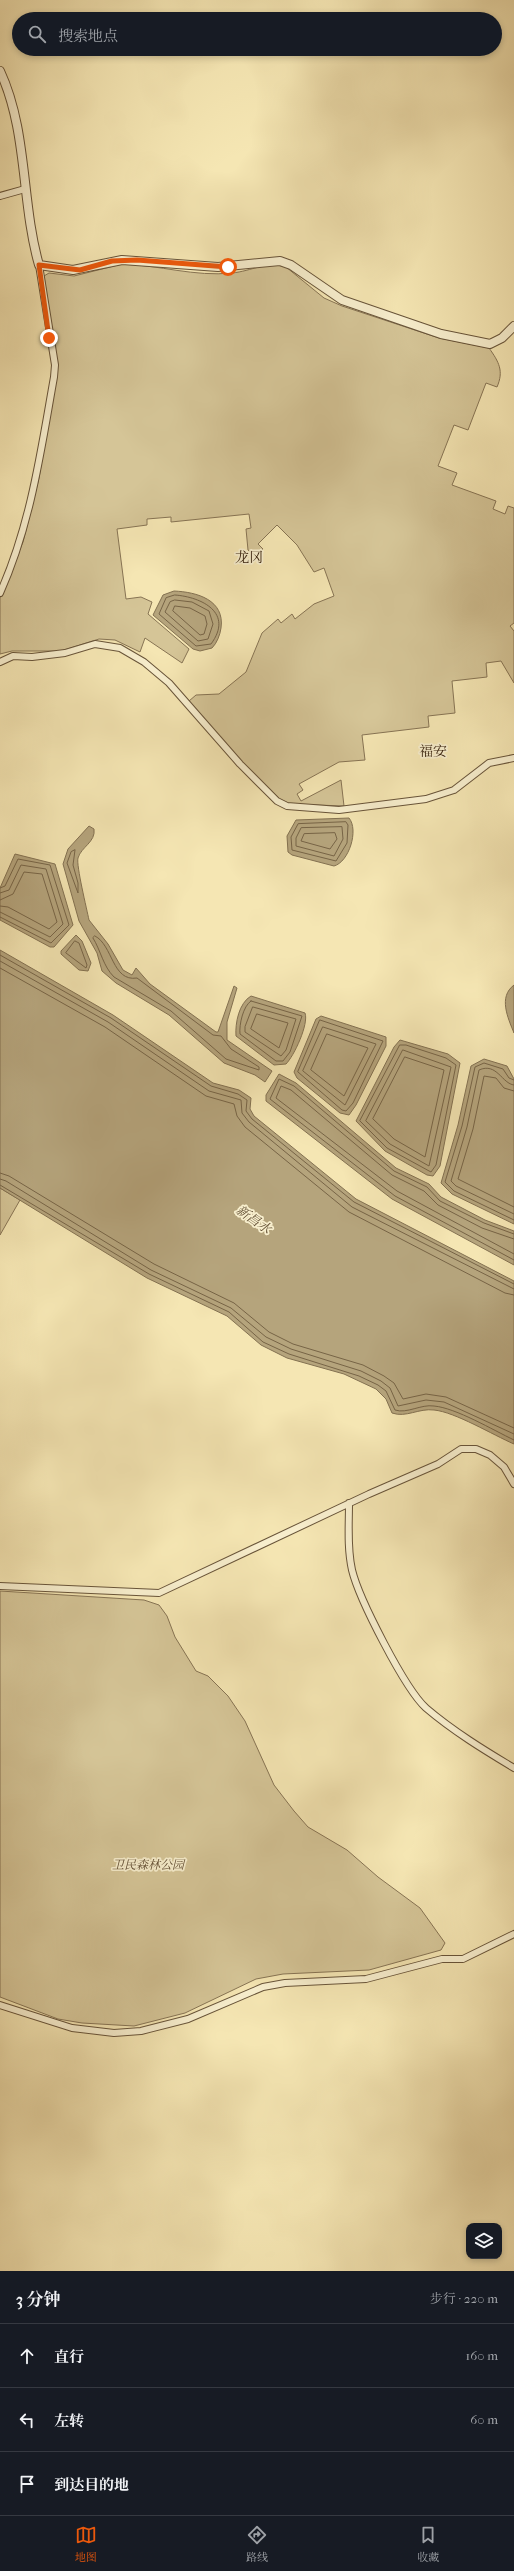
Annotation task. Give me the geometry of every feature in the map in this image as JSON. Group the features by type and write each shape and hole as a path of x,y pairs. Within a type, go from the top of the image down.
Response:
{"street":[{"path":"0,71 12,105 32,240 39,265 54,365 54,377 33,496 15,555 0,593"},
{"path":"0,196 25,189"},
{"path":"39,265 73,270 122,260 218,267 275,260 291,264 342,300 449,336 490,344 502,338 514,326"},
{"path":"0,662 13,656 32,657 65,653 95,644 120,648 144,662 169,683 240,764 277,801 287,806 339,810 426,799 454,790 489,763 514,758"},
{"path":"0,1586 158,1593 349,1503 438,1464 454,1452 465,1449 476,1449 490,1455 504,1467 514,1484"},
{"path":"349,1503 349,1546 355,1581 370,1614 415,1694 426,1708 446,1724 514,1768"},
{"path":"0,2005 72,2028 106,2033 141,2031 188,2019 263,1987 285,1983 366,1979 442,1959 463,1960 514,1934"}],"green space":[{"path":"122,264 218,274 279,265 286,267 324,298 342,306 439,338 489,348 498,362 500,376 497,387 486,383 468,430 454,425 438,466 457,473 452,485 496,501 493,509 505,514 508,506 514,508 514,623 510,626 514,631 514,683 501,661 486,663 487,677 452,681 455,713 428,716 429,727 362,735 365,760 339,762 299,784 303,790 297,794 301,801 341,780 344,806 290,804 280,799 240,761 189,701 196,695 219,694 246,672 262,633 278,619 281,623 292,614 295,619 314,604 334,596 324,568 314,572 297,545 277,525 258,544 263,549 256,556 248,550 246,529 251,528 249,514 171,522 171,517 147,519 147,525 117,529 126,599 141,597 152,602 148,614 189,649 182,663 145,638 140,652 115,640 99,639 61,651 12,651 0,654 0,597 23,542 39,478 57,366 44,276 49,273 74,276"},
{"path":"0,1188 20,1200 0,1235"},
{"name":"卫民森林公园","path":"0,1591 144,1600 159,1605 167,1616 175,1637 196,1671 208,1676 228,1696 245,1721 274,1785 294,1811 308,1827 347,1850 378,1877 420,1908 445,1943 441,1950 369,1970 283,1974 256,1979 185,2013 134,2026 82,2023 58,2019 0,1997"}],"water":[{"path":"174,591 192,593 208,599 219,611 221,628 218,639 212,648 200,651 193,649 153,615 163,595"},
{"path":"349,818 352,823 353,830 351,845 344,858 334,866 292,855 288,852 287,836 296,820"},
{"path":"89,826 94,829 94,834 91,841 80,854 78,862 89,920 108,944 123,970 132,975 136,968 150,984 216,1032 218,1032 234,986 237,988 227,1022 227,1040 272,1071 265,1082 255,1075 224,1063 169,1015 116,983 102,971 97,953 79,921 63,864 68,849"},
{"path":"15,854 55,864 73,925 54,947 50,947 0,920 0,888"},
{"path":"76,935 82,941 91,963 88,971 79,970 61,954 61,951"},
{"name":"新昌水","path":"0,950 113,1015 213,1083 239,1090 251,1098 250,1109 254,1116 356,1199 514,1281 514,1444 463,1419 443,1412 423,1410 407,1414 392,1413 386,1399 376,1389 344,1374 287,1358 261,1345 227,1316 147,1278 0,1188"},
{"path":"514,985 514,1033 507,1014 505,1002 506,995"},
{"path":"251,996 305,1013 306,1018 303,1032 293,1054 286,1064 274,1065 236,1036 236,1025 241,1008 243,1003"},
{"path":"321,1016 386,1037 386,1046 356,1105 349,1115 340,1113 297,1078 294,1072 316,1019"},
{"path":"400,1040 448,1054 460,1063 440,1166 433,1176 427,1175 385,1151 356,1121 394,1047"},
{"path":"484,1059 507,1066 514,1079 514,1224 452,1194 441,1183 458,1125 471,1066"},
{"path":"279,1074 296,1083 396,1168 429,1184 441,1197 485,1220 514,1231 514,1265 392,1199 266,1101 266,1095"}],"district":[{"name":"龙冈","path":"249,557"},
{"name":"福安","path":"433,751"}],"route":[{"path":"49,338 43,284 39,265 63,270 84,270 112,261 137,260 228,267"}]}
